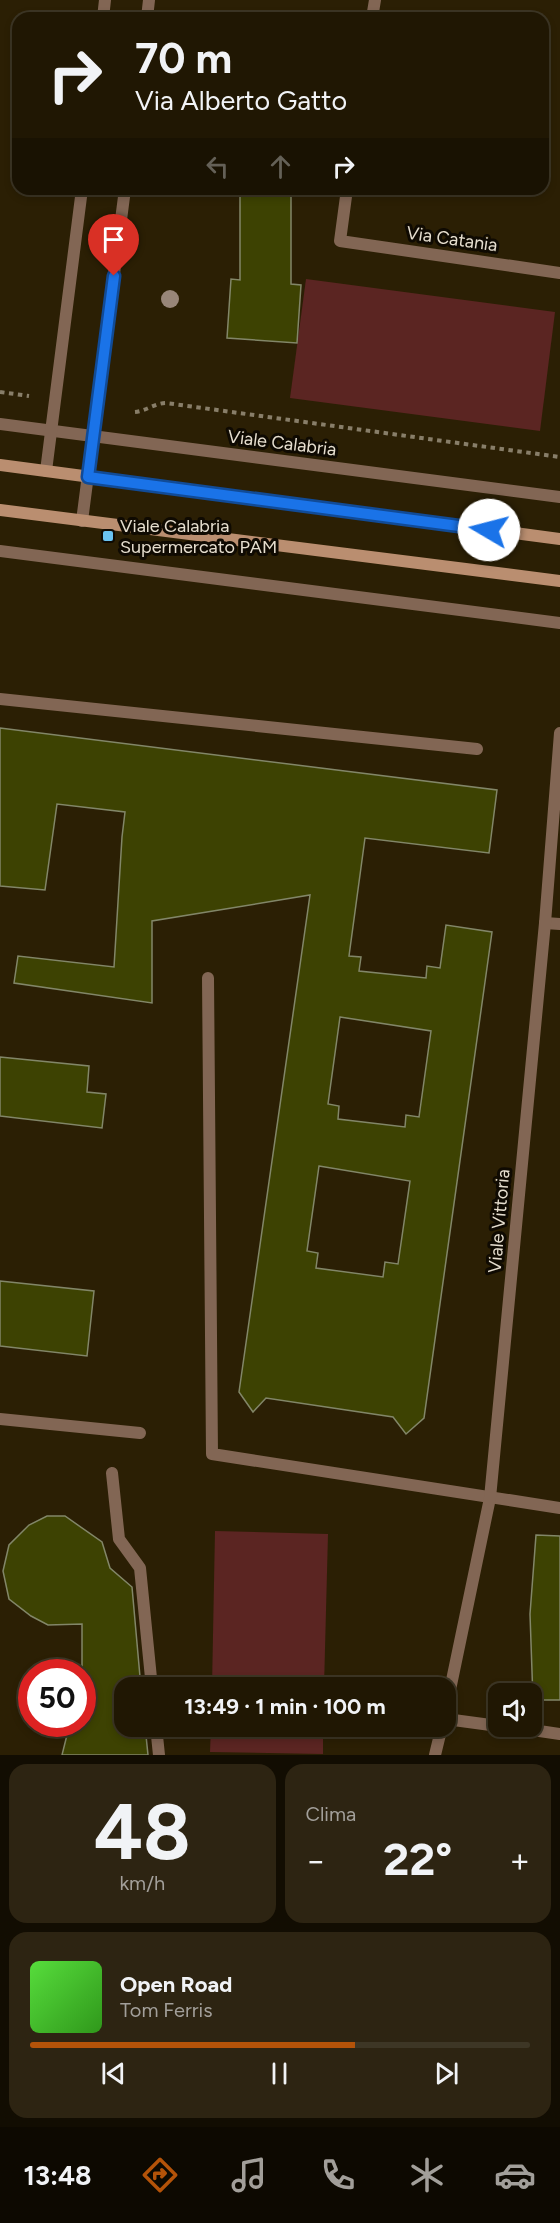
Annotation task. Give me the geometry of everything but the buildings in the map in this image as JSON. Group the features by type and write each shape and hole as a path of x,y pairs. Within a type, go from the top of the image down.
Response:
{"main road":[{"path":"0,465 560,539"},
{"path":"0,510 560,581"}],"street":[{"path":"46,471 81,195"},
{"path":"82,521 124,195"},
{"name":"Via Catania","path":"346,195 340,241 560,273"},
{"name":"Viale Calabria","path":"0,424 560,497"},
{"path":"0,551 560,623"},
{"path":"0,699 477,749"},
{"name":"Viale Vittoria","path":"452,1677 490,1498 545,923 560,733"},
{"path":"545,923 560,924"},
{"path":"208,978 212,1455 560,1508"},
{"path":"0,1419 140,1433"},
{"path":"112,1473 119,1539 140,1568 151,1677"},
{"path":"456,1720 488,1725"},
{"path":"542,1731 560,1734"},
{"path":"157,1737 159,1755"},
{"path":"435,1755 439,1737"}],"path":[{"path":"0,392 55,399"},
{"path":"97,406 136,412 145,411 159,403 166,402 560,457"}],"shaded area":[{"path":"306,279 555,312 540,431 290,398"},
{"path":"215,1531 328,1534 324,1677 212,1677"},
{"path":"211,1737 323,1737 323,1754 210,1752"}],"place":[{"name":"Viale Calabria Supermercato PAM","path":"108,536"}],"route":[{"path":"114,276 88,477 489,530"}]}
